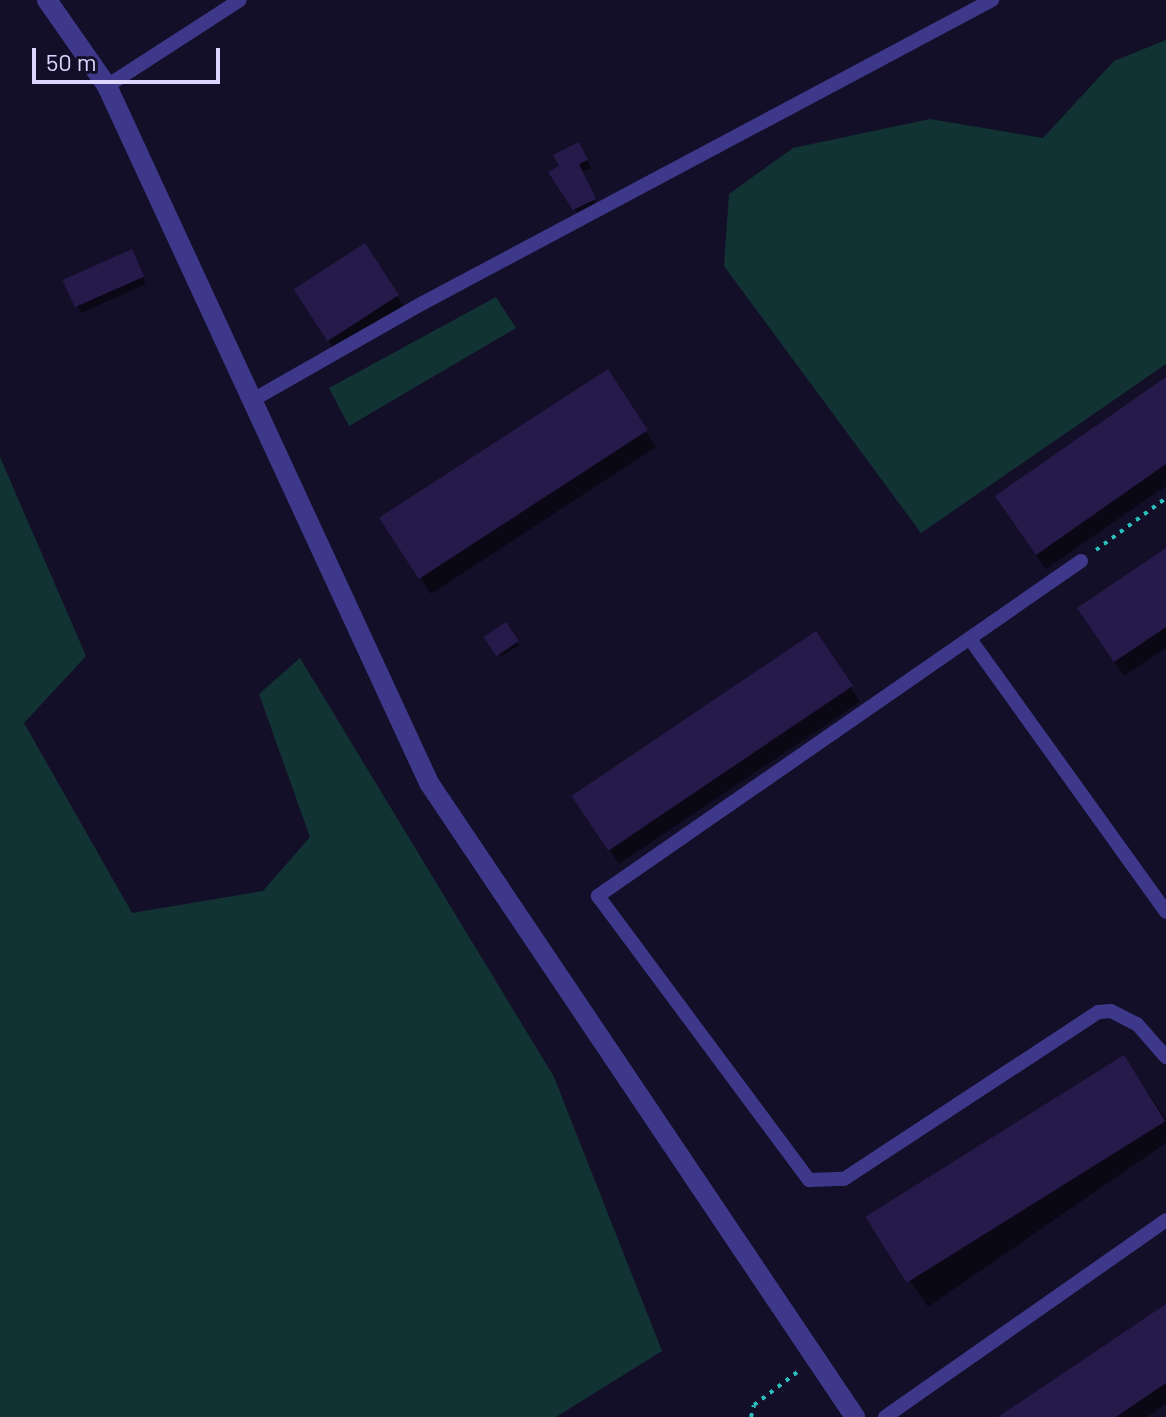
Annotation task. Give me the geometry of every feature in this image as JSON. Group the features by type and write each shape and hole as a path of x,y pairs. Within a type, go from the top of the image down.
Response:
{"street":[{"path":"47,0 107,86 337,591 454,827 855,1417"}],"lane":[{"path":"107,86 240,0"},
{"path":"251,401 423,303 992,0"},
{"path":"1081,561 598,896 809,1180 844,1179 1098,1012 1111,1011 1129,1019 1166,1057"},
{"path":"970,639 1166,912"},
{"path":"885,1417 1166,1220"}],"path":[{"path":"1081,561 1166,498"},
{"path":"751,1417 754,1405 815,1358"}],"green space":[{"path":"1166,40 1166,364 921,533 724,266 729,194 793,148 930,119 1043,138 1114,61"},
{"path":"496,297 516,328 349,426 329,388"},
{"path":"0,457 86,656 24,723 132,913 263,891 310,837 259,694 300,658 554,1077 662,1351 556,1417 0,1417"}],"building":[{"path":"579,142 588,160 579,164 596,199 573,210 548,172 559,166 553,155"},
{"path":"365,243 399,295 327,341 294,289"},
{"path":"132,249 144,276 75,307 63,280"},
{"path":"608,369 648,430 419,579 379,518"},
{"path":"1166,377 1166,464 1036,555 995,496"},
{"path":"1166,548 1166,627 1114,662 1077,608"},
{"path":"506,622 519,641 496,656 484,637"},
{"path":"816,631 853,686 608,851 571,796"},
{"path":"1124,1055 1165,1121 907,1283 865,1217"},
{"path":"1166,1304 1166,1383 1116,1417 998,1417"}]}
